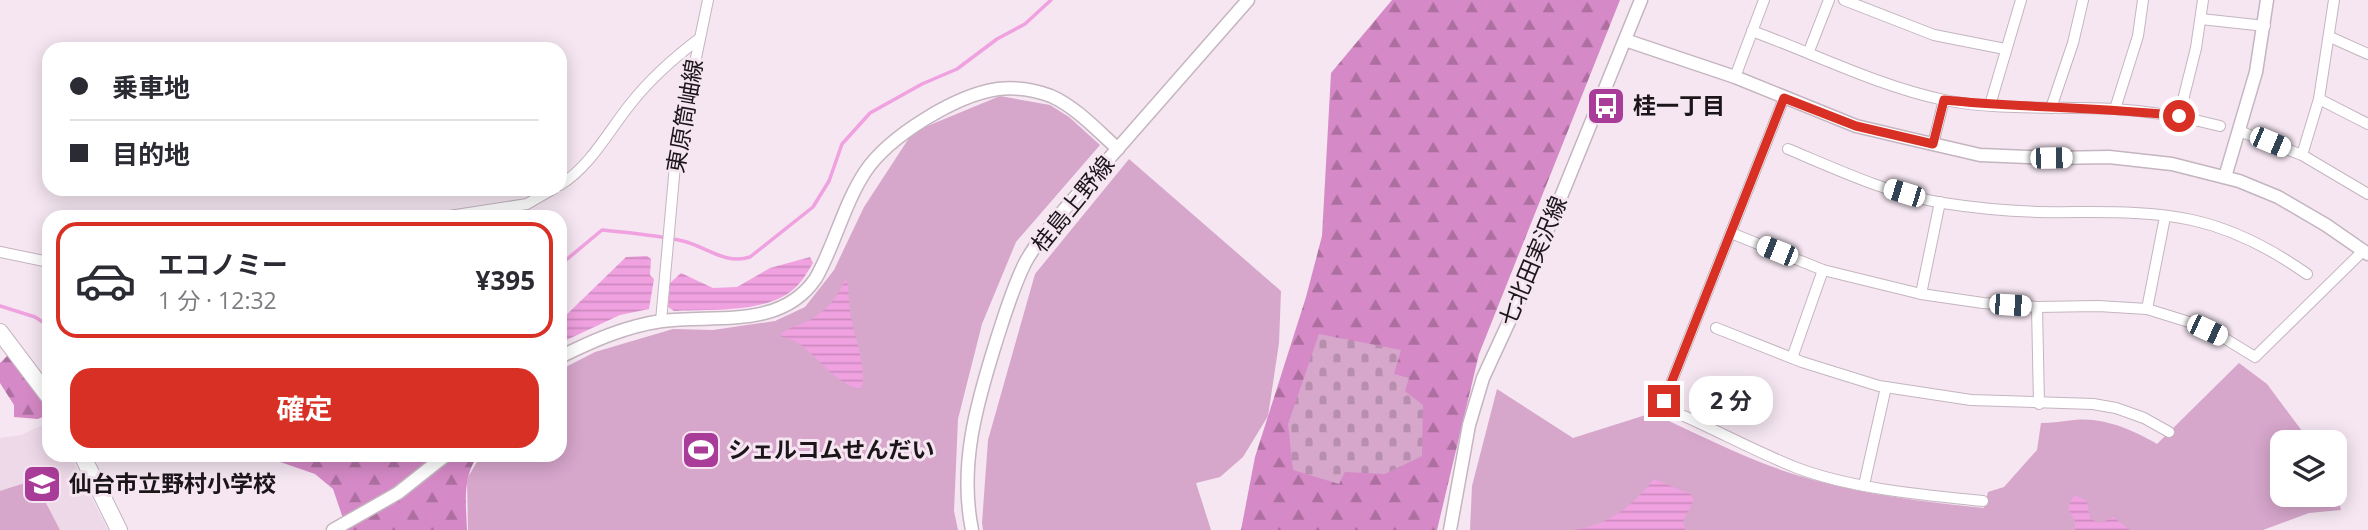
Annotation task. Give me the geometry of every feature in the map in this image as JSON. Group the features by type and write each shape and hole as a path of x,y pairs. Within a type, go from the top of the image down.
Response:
{"main road":[{"path":"0,332 42,388"},
{"path":"85,462 119,530"}],"street":[{"name":"東原筒岫線","path":"661,321 676,154 708,0"},
{"name":"桂島上野線","path":"972,530 967,502 968,447 1009,299 1026,262 1042,236 1248,0"},
{"name":"七北田実沢線","path":"1450,530 1469,425 1483,378 1519,300 1641,0"},
{"path":"1735,77 1764,0"},
{"path":"1809,51 1829,0"},
{"path":"1844,0 1934,35 2005,49"},
{"path":"1990,105 2021,0"},
{"path":"2051,108 2073,43 2083,0"},
{"path":"2115,109 2138,36 2143,0"},
{"path":"2179,116 2203,0"},
{"path":"2225,177 2256,72 2267,0"},
{"path":"2302,155 2319,99 2334,0"},
{"path":"2201,19 2264,26"},
{"path":"1752,31 1882,81 1944,100 1990,105 2115,109 2179,116 2220,126"},
{"path":"2330,37 2368,54"},
{"path":"567,180 581,169 634,99 677,56 700,38"},
{"path":"1625,40 1735,77 1856,126 1980,155 2109,157 2172,164 2225,177 2278,197 2365,252 2255,357 2224,338 2189,322 2147,309 2098,306 2037,307 1921,294 1824,270 1731,233"},
{"path":"567,354 596,340 661,321 759,316 798,299 816,278 851,198 878,154 911,126 978,95 997,89 1013,89 1029,90 1053,97 1075,111 1118,149"},
{"path":"1664,401 1784,98"},
{"path":"2319,99 2368,124"},
{"path":"1933,144 1944,100"},
{"path":"2239,131 2302,155 2368,194"},
{"path":"1788,149 1857,178 1940,202 2012,211 2136,212 2193,220 2248,240 2280,256 2307,274"},
{"path":"488,210 527,204 541,196"},
{"path":"1921,294 1940,202"},
{"path":"2147,309 2165,216"},
{"path":"0,253 42,261"},
{"path":"1792,358 1824,270"},
{"path":"2037,307 2039,404"},
{"path":"1716,328 1792,358 1886,387 1970,400 2093,404 2116,408 2144,418 2169,432"},
{"path":"1864,485 1886,387"},
{"path":"1685,416 1798,468 1864,485 1983,501"},
{"path":"332,530 398,494 437,462"}],"shaded area":[{"path":"647,256 651,259 650,275 654,279 649,309 620,315 567,340 567,314 626,257"},
{"path":"810,257 813,263 799,284 772,301 722,310 674,311 668,307 670,283 681,273 713,288 737,287 770,268"},
{"path":"846,278 850,312 862,364 861,389 836,377 799,343 780,336 824,310 835,298"},
{"name":"仙台市立野村小学校","path":"42,425 42,462 74,462 108,530 0,530 0,438 21,435"},
{"path":"1654,479 1690,494 1694,500 1683,521 1685,530 1573,530 1597,524 1618,513 1637,498"},
{"path":"2074,495 2087,501 2090,519 2101,523 2113,517 2130,530 2075,530 2075,521 2068,508"}],"green space":[{"path":"1392,0 1620,0 1479,354 1437,530 1241,530 1255,457 1306,297 1322,236 1331,73"},
{"path":"1000,96 1050,105 1069,117 1100,145 1016,242 982,324 958,419 954,511 958,530 468,530 467,479 477,462 567,462 567,366 595,352 673,329 713,330 775,321 805,307 834,270 864,207 913,132"},
{"path":"1129,159 1281,291 1279,343 1268,416 1243,457 1220,477 1196,483 1211,530 983,530 988,440 1035,274"},
{"path":"1319,334 1401,350 1394,374 1409,378 1405,391 1423,405 1422,456 1385,474 1345,472 1339,484 1293,470 1288,424"},
{"path":"9,354 42,399 42,417 14,417 14,405 0,383 0,363"},
{"path":"2239,363 2267,384 2301,430 2270,430 2270,507 2340,507 2341,510 2309,513 2263,530 1470,530 1472,486 1497,389 1573,438 1652,413 1750,458 1810,479 1874,494 1984,508 1988,492 2004,487 2037,450 2041,423 2096,421 2128,429 2157,444"},
{"path":"280,462 474,462 467,482 467,530 347,530 333,489 315,474"},
{"path":"34,480 60,530 0,530 0,491"}],"waterway":[{"path":"567,259 602,230 683,241 732,259 750,257 813,207 829,181 842,144 870,113 922,84 957,69 997,39 1025,24 1051,0"},
{"path":"0,306 42,322"}],"place":[{"name":"桂一丁目","path":"1606,106"},
{"name":"シェルコムせんだい","path":"701,450"},
{"name":"仙台市立野村小学校","path":"42,484"}],"route":[{"path":"1664,401 1784,98 1856,126 1933,144 1944,100 1990,105 2115,109 2179,116"}]}
